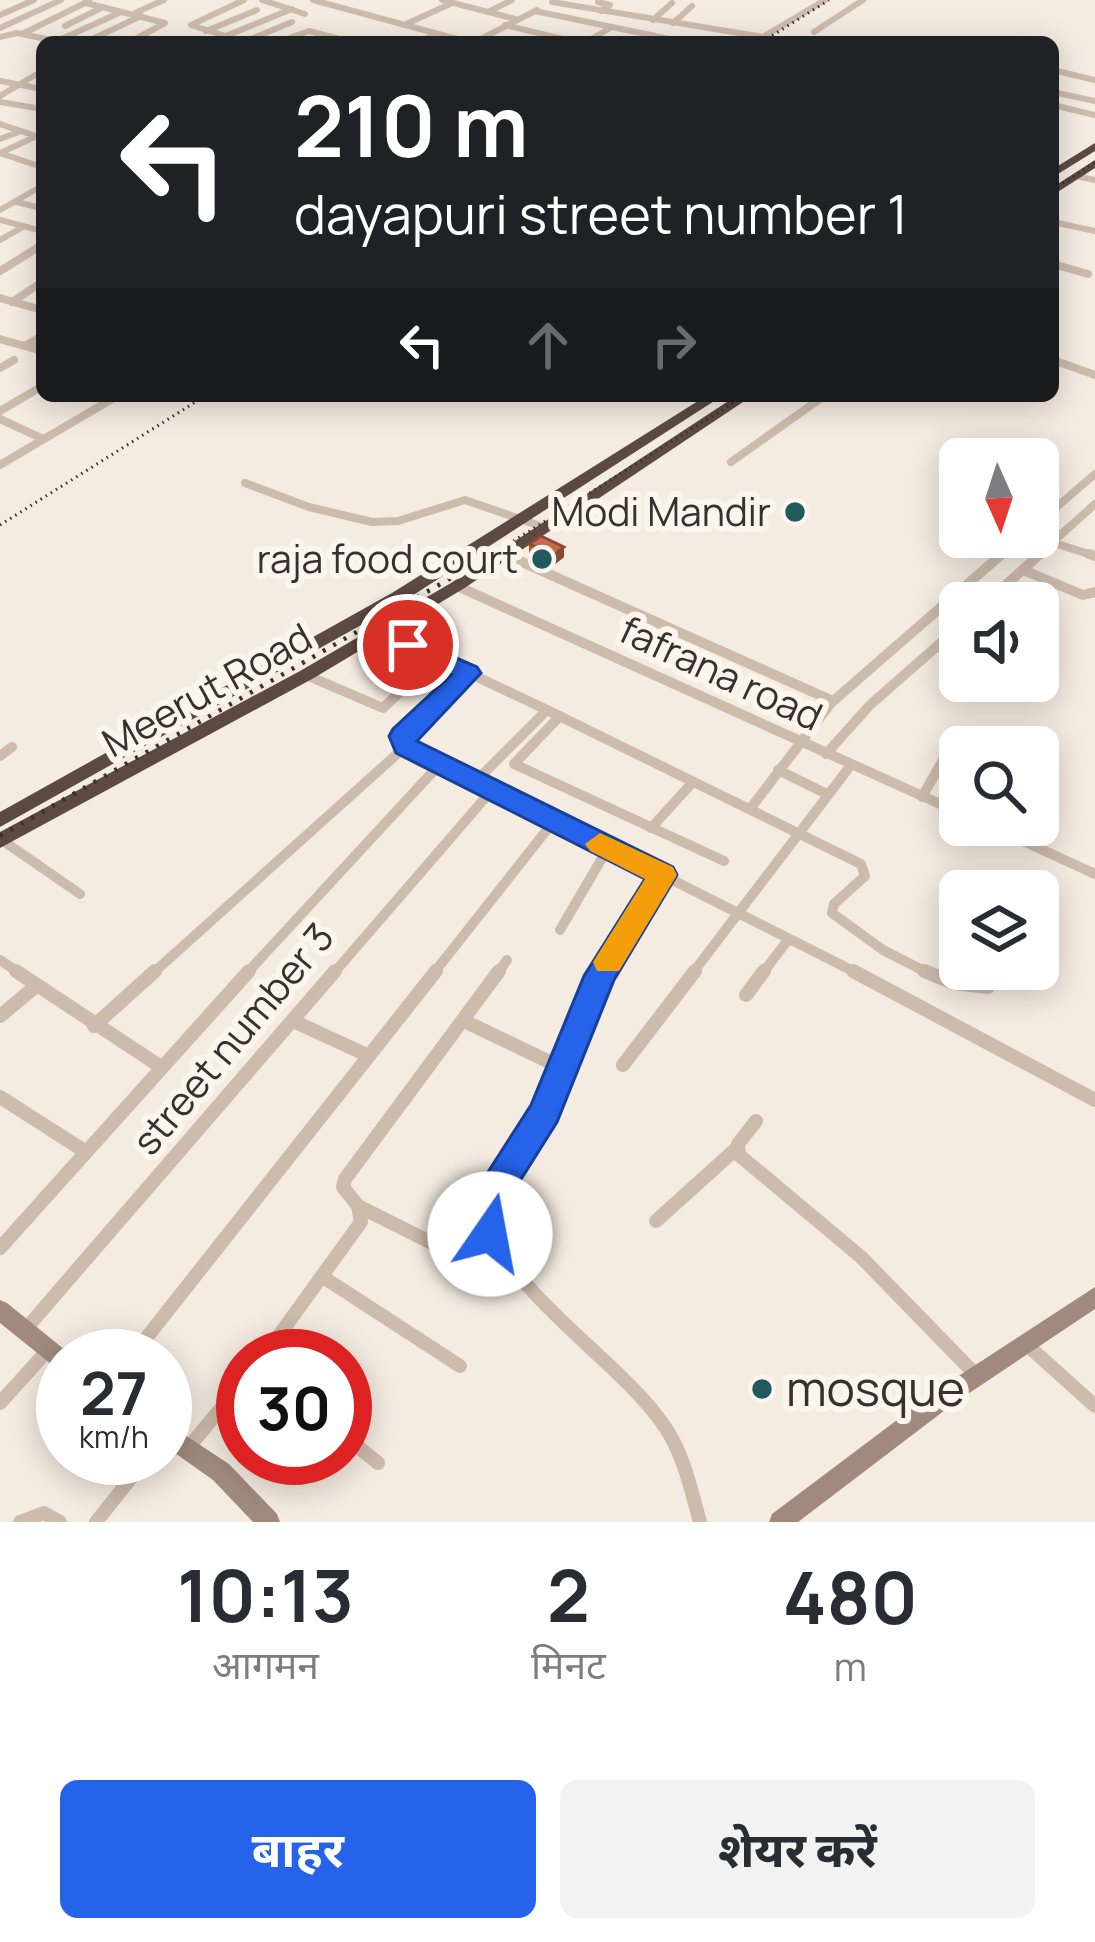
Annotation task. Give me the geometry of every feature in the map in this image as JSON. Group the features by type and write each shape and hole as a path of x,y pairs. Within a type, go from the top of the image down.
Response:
{"highway":[{"path":"1059,170 1095,146"},
{"path":"1059,188 1095,163"},
{"name":"Meerut Road","path":"0,820 398,597 706,402"},
{"name":"Meerut Road","path":"1,841 380,632 736,402"},
{"path":"572,489 592,499"}],"street":[{"path":"0,15 34,0"},
{"path":"2,32 62,0"},
{"path":"65,26 126,0"},
{"path":"132,14 164,0"},
{"path":"220,36 192,22 244,0"},
{"path":"267,0 305,14"},
{"path":"226,36 310,0 446,36"},
{"path":"338,7 357,0"},
{"path":"442,0 516,19"},
{"path":"488,12 512,0"},
{"path":"765,36 825,0"},
{"path":"814,32 863,0"},
{"path":"483,36 554,1 757,36"},
{"path":"22,34 88,2 165,22 141,36"},
{"path":"598,2 610,5 601,11"},
{"path":"404,25 452,3"},
{"path":"653,20 672,3"},
{"path":"673,23 692,6"},
{"path":"206,32 257,10"},
{"path":"535,11 655,36"},
{"path":"70,36 122,12"},
{"path":"99,36 142,16"},
{"path":"258,36 292,22"},
{"path":"40,25 82,30"},
{"path":"506,25 551,36"},
{"path":"596,36 612,27"},
{"path":"295,36 309,31 328,36"},
{"path":"2,32 36,37"},
{"path":"432,36 437,34"},
{"path":"1059,71 1092,79"},
{"path":"0,99 36,75"},
{"path":"1070,95 1092,79"},
{"path":"0,81 36,87"},
{"path":"1059,93 1095,101"},
{"path":"0,99 36,108"},
{"path":"1059,106 1095,115"},
{"path":"0,124 36,134"},
{"path":"0,140 21,131"},
{"path":"1,154 36,136"},
{"path":"1,154 36,165"},
{"path":"1076,176 1095,180"},
{"path":"0,210 36,190"},
{"path":"16,201 36,206"},
{"path":"0,220 36,229"},
{"path":"1059,223 1095,231"},
{"path":"0,240 24,226"},
{"path":"0,271 36,249"},
{"path":"1059,265 1092,273"},
{"path":"12,302 36,286"},
{"path":"0,298 36,308"},
{"path":"0,339 36,349"},
{"path":"26,346 36,340"},
{"path":"0,368 14,360"},
{"path":"1059,362 1095,376"},
{"path":"36,390 0,415 44,440"},
{"path":"0,465 107,402"},
{"path":"731,462 816,402"},
{"path":"1059,505 1095,474"},
{"path":"245,484 308,507 372,522 398,521 465,500 546,528"},
{"path":"1059,538 1095,504"},
{"path":"1059,545 1095,556"},
{"name":"fafrana road","path":"504,554 833,701"},
{"path":"749,808 833,701 998,558"},
{"path":"1010,582 1037,558"},
{"path":"1023,570 1083,595 1095,592"},
{"name":"fafrana road","path":"457,586 939,804"},
{"path":"380,632 866,868 865,876 832,908 835,918 939,974"},
{"path":"826,754 869,705 939,646"},
{"path":"306,675 383,708 436,658"},
{"path":"468,673 402,736 406,746 1095,1100"},
{"path":"479,780 553,713"},
{"path":"553,713 514,764 724,861"},
{"path":"94,1026 406,746"},
{"path":"0,756 12,747"},
{"path":"0,1248 439,765"},
{"path":"622,1065 850,765"},
{"path":"922,796 939,767"},
{"path":"778,770 827,794"},
{"path":"650,828 693,782"},
{"name":"street number 3","path":"24,1331 491,790"},
{"path":"153,1329 553,822"},
{"path":"1,841 80,894"},
{"path":"1034,846 1095,874"},
{"path":"560,930 608,848"},
{"path":"662,875 600,976 545,1112 485,1210 497,1249 519,1276 580,1334 665,1428 682,1461 700,1522"},
{"path":"746,995 788,940"},
{"path":"507,960 343,1187 358,1206 488,1271 519,1276"},
{"path":"0,961 161,1067"},
{"path":"0,1016 36,986"},
{"path":"293,1021 367,1055"},
{"path":"464,1021 562,1068"},
{"path":"0,1097 86,1152"},
{"path":"656,1220 736,1148 756,1121"},
{"path":"736,1148 861,1257 977,1376"},
{"path":"284,1329 361,1222 358,1206"},
{"path":"323,1277 460,1366"},
{"path":"780,1522 977,1376 1095,1298"},
{"path":"0,1310 36,1340"},
{"path":"1026,1344 1095,1406"},
{"path":"0,1403 36,1373"},
{"path":"192,1443 216,1414"},
{"path":"192,1451 221,1472 269,1522"},
{"path":"372,1458 378,1463"},
{"path":"96,1522 125,1485"},
{"path":"20,1522 44,1513 60,1522"}],"building":[{"path":"541,536 564,547 554,555 529,544"},
{"path":"380,633 413,649 399,663 364,646"}],"railway":[{"path":"772,36 829,0"},
{"path":"1059,186 1095,162"},
{"path":"0,525 195,402"},
{"path":"490,555 734,402"},
{"path":"0,836 490,555"}],"slow traffic":[{"path":"600,844 662,875 608,962"}],"place":[{"name":"Modi Mandir","path":"795,512"},
{"name":"raja food court","path":"542,559"},
{"name":"mosque","path":"762,1389"}],"route":[{"path":"408,645 468,673 402,736 406,746 662,875 600,976 545,1112 488,1200 490,1234"}]}
